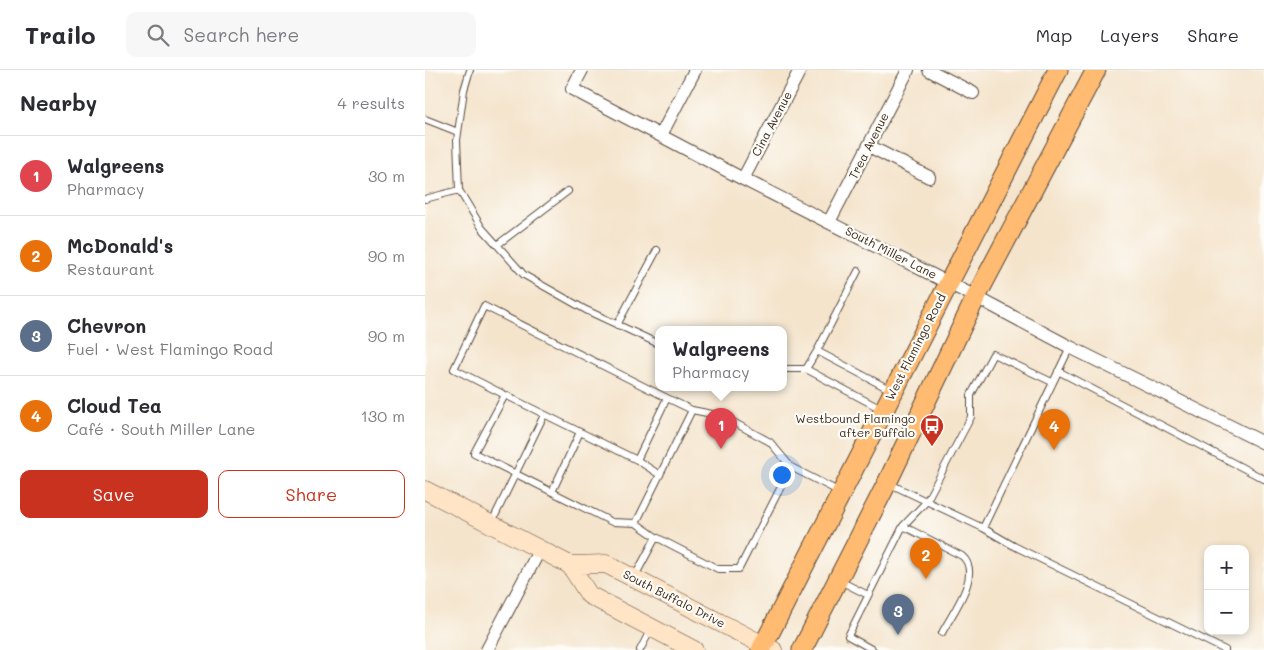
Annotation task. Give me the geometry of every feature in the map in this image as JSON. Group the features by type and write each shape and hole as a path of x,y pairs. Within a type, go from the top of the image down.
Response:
{"main road":[{"name":"West Flamingo Road","path":"766,648 893,391 1058,70"},
{"path":"802,650 887,483 976,297 1096,70"},
{"name":"South Buffalo Drive","path":"425,490 570,565 589,595 689,649"},
{"name":"South Buffalo Drive","path":"570,565 606,564 766,648"}],"street":[{"name":"South Miller Lane","path":"582,70 572,89 743,179 1264,443"},
{"path":"661,135 695,70"},
{"name":"Cina Avenue","path":"743,179 800,70"},
{"name":"Trea Avenue","path":"829,222 908,70"},
{"path":"929,70 973,93"},
{"path":"869,146 929,177"},
{"path":"487,650 540,549"}],"lane":[{"path":"470,70 464,90 457,140 459,190 482,228 524,275 586,310 655,342"},
{"path":"425,119 458,132"},
{"path":"425,199 459,190"},
{"path":"497,245 569,191"},
{"path":"617,325 657,250"},
{"path":"806,369 858,271"},
{"path":"660,475 637,460 454,370 484,306 692,410 722,416 770,442 791,467 842,493"},
{"path":"983,528 1070,346"},
{"path":"817,351 893,391"},
{"path":"873,650 848,636 903,526 926,502 971,417 971,395 993,354 1052,382"},
{"path":"787,369 806,369 884,411"},
{"path":"1058,371 1264,479"},
{"path":"505,395 474,453 612,522 636,523 656,538 717,569 739,569 791,467"},
{"path":"637,460 667,398"},
{"path":"636,523 692,410"},
{"path":"491,524 545,415"},
{"path":"552,492 580,432"},
{"path":"887,483 983,528 1015,546 1225,650"},
{"path":"903,526 968,560 970,567 969,581 942,633"},
{"path":"634,578 656,538"},
{"path":"837,580 867,595"},
{"path":"639,650 651,628"}],"place":[{"name":"Westbound Flamingo after Buffalo","path":"932,447"},
{"name":"Walgreens","path":"721,449"},
{"name":"Cloud Tea","path":"1054,450"},
{"name":"McDonald's","path":"926,579"},
{"name":"Chevron","path":"898,635"}]}
